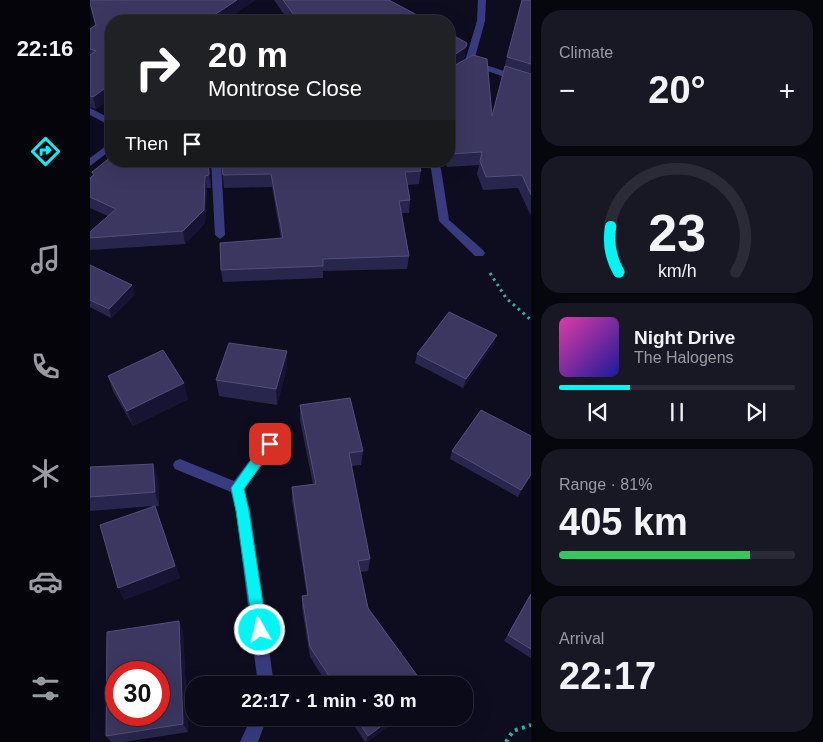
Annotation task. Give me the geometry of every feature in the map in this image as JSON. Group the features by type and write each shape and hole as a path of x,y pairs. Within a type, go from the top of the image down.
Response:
{"street":[{"path":"455,72 469,62 481,21 482,0"},
{"path":"469,62 530,83"},
{"path":"90,111 105,120"},
{"path":"90,163 105,150"},
{"path":"216,167 220,234"},
{"path":"435,167 444,221 479,253"},
{"path":"237,488 270,444"},
{"path":"180,465 237,488"},
{"path":"237,488 243,511 265,676"},
{"path":"249,742 256,726"}],"path":[{"path":"479,253 506,298 530,320"},
{"path":"506,742 513,731 530,725"}],"building":[{"path":"90,0 237,0 214,15 105,15 105,88 93,97 90,96 90,55 96,51 90,49 90,29 96,25"},
{"path":"283,0 389,0 417,15 294,15"},
{"path":"522,0 531,0 531,64 507,57"},
{"path":"455,36 467,43 466,47 455,55"},
{"path":"473,55 487,59 492,116 505,66 531,74 531,195 522,175 486,177 480,161 482,152 455,154 455,65"},
{"path":"105,162 105,167 208,167 209,175 205,176 204,210 183,231 90,238 90,232 116,209 90,197 90,178 94,175 92,172"},
{"path":"222,167 420,167 421,171 405,172 410,200 399,201 409,256 323,259 323,266 221,270 220,243 283,238 271,174 223,175"},
{"path":"90,265 132,285 109,309 90,300"},
{"path":"449,312 497,335 466,379 417,354"},
{"path":"229,343 287,351 276,389 216,380"},
{"path":"163,350 184,383 127,411 108,376"},
{"path":"350,398 363,451 349,453 370,559 358,561 368,608 417,676 329,676 310,647 302,596 308,595 292,487 316,484 300,405"},
{"path":"481,410 531,436 531,474 521,490 452,451"},
{"path":"153,464 155,492 90,497 90,467"},
{"path":"155,506 175,566 118,588 100,525"},
{"path":"531,594 531,649 508,635"},
{"path":"179,621 183,724 106,736 106,726 170,726 170,661 107,661 107,632"},
{"path":"361,726 381,726 368,736"}],"route":[{"path":"260,630 243,511 237,488 270,444"}]}
